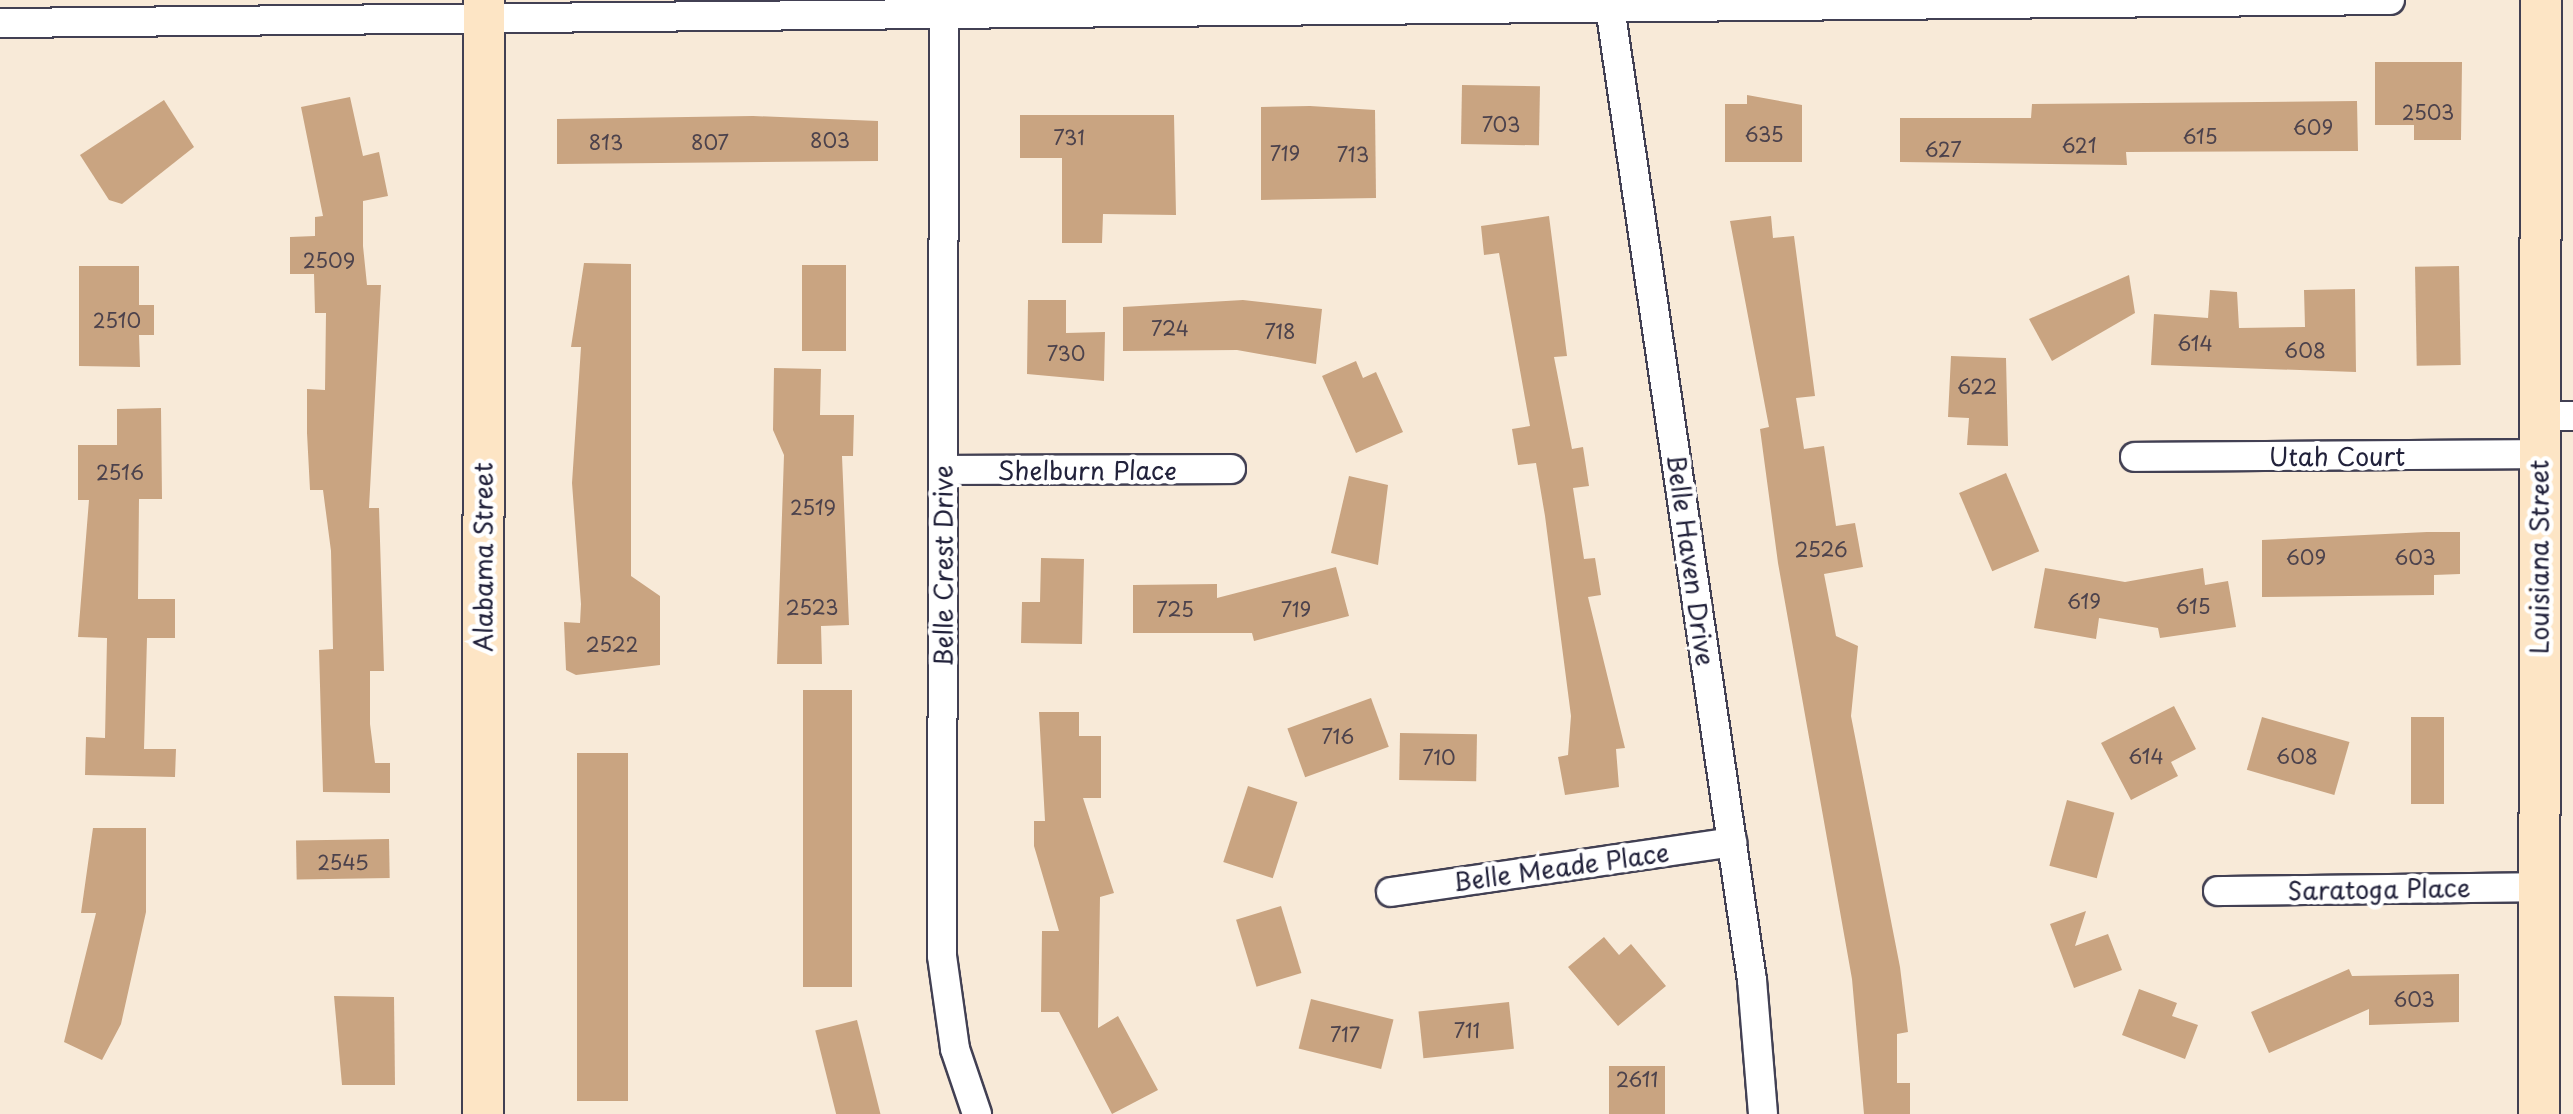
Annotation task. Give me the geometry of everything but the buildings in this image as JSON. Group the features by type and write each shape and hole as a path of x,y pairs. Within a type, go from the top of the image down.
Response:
{"street":[{"path":"0,23 484,9 944,13 2390,0"},
{"name":"Louisiana Street","path":"2539,1114 2551,429 2541,0"},
{"name":"Belle Haven Drive","path":"1610,7 1732,842 1763,1114"},
{"name":"Alabama Street","path":"483,1114 484,9"},
{"name":"Belle Crest Drive","path":"944,13 942,956 955,1049 977,1114"},
{"name":"Utah Court","path":"2135,457 2551,429"},
{"name":"Shelburn Place","path":"943,470 1231,469"},
{"name":"Belle Meade Place","path":"1391,892 1732,842"},
{"name":"Saratoga Place","path":"2218,890 2540,886"}]}
